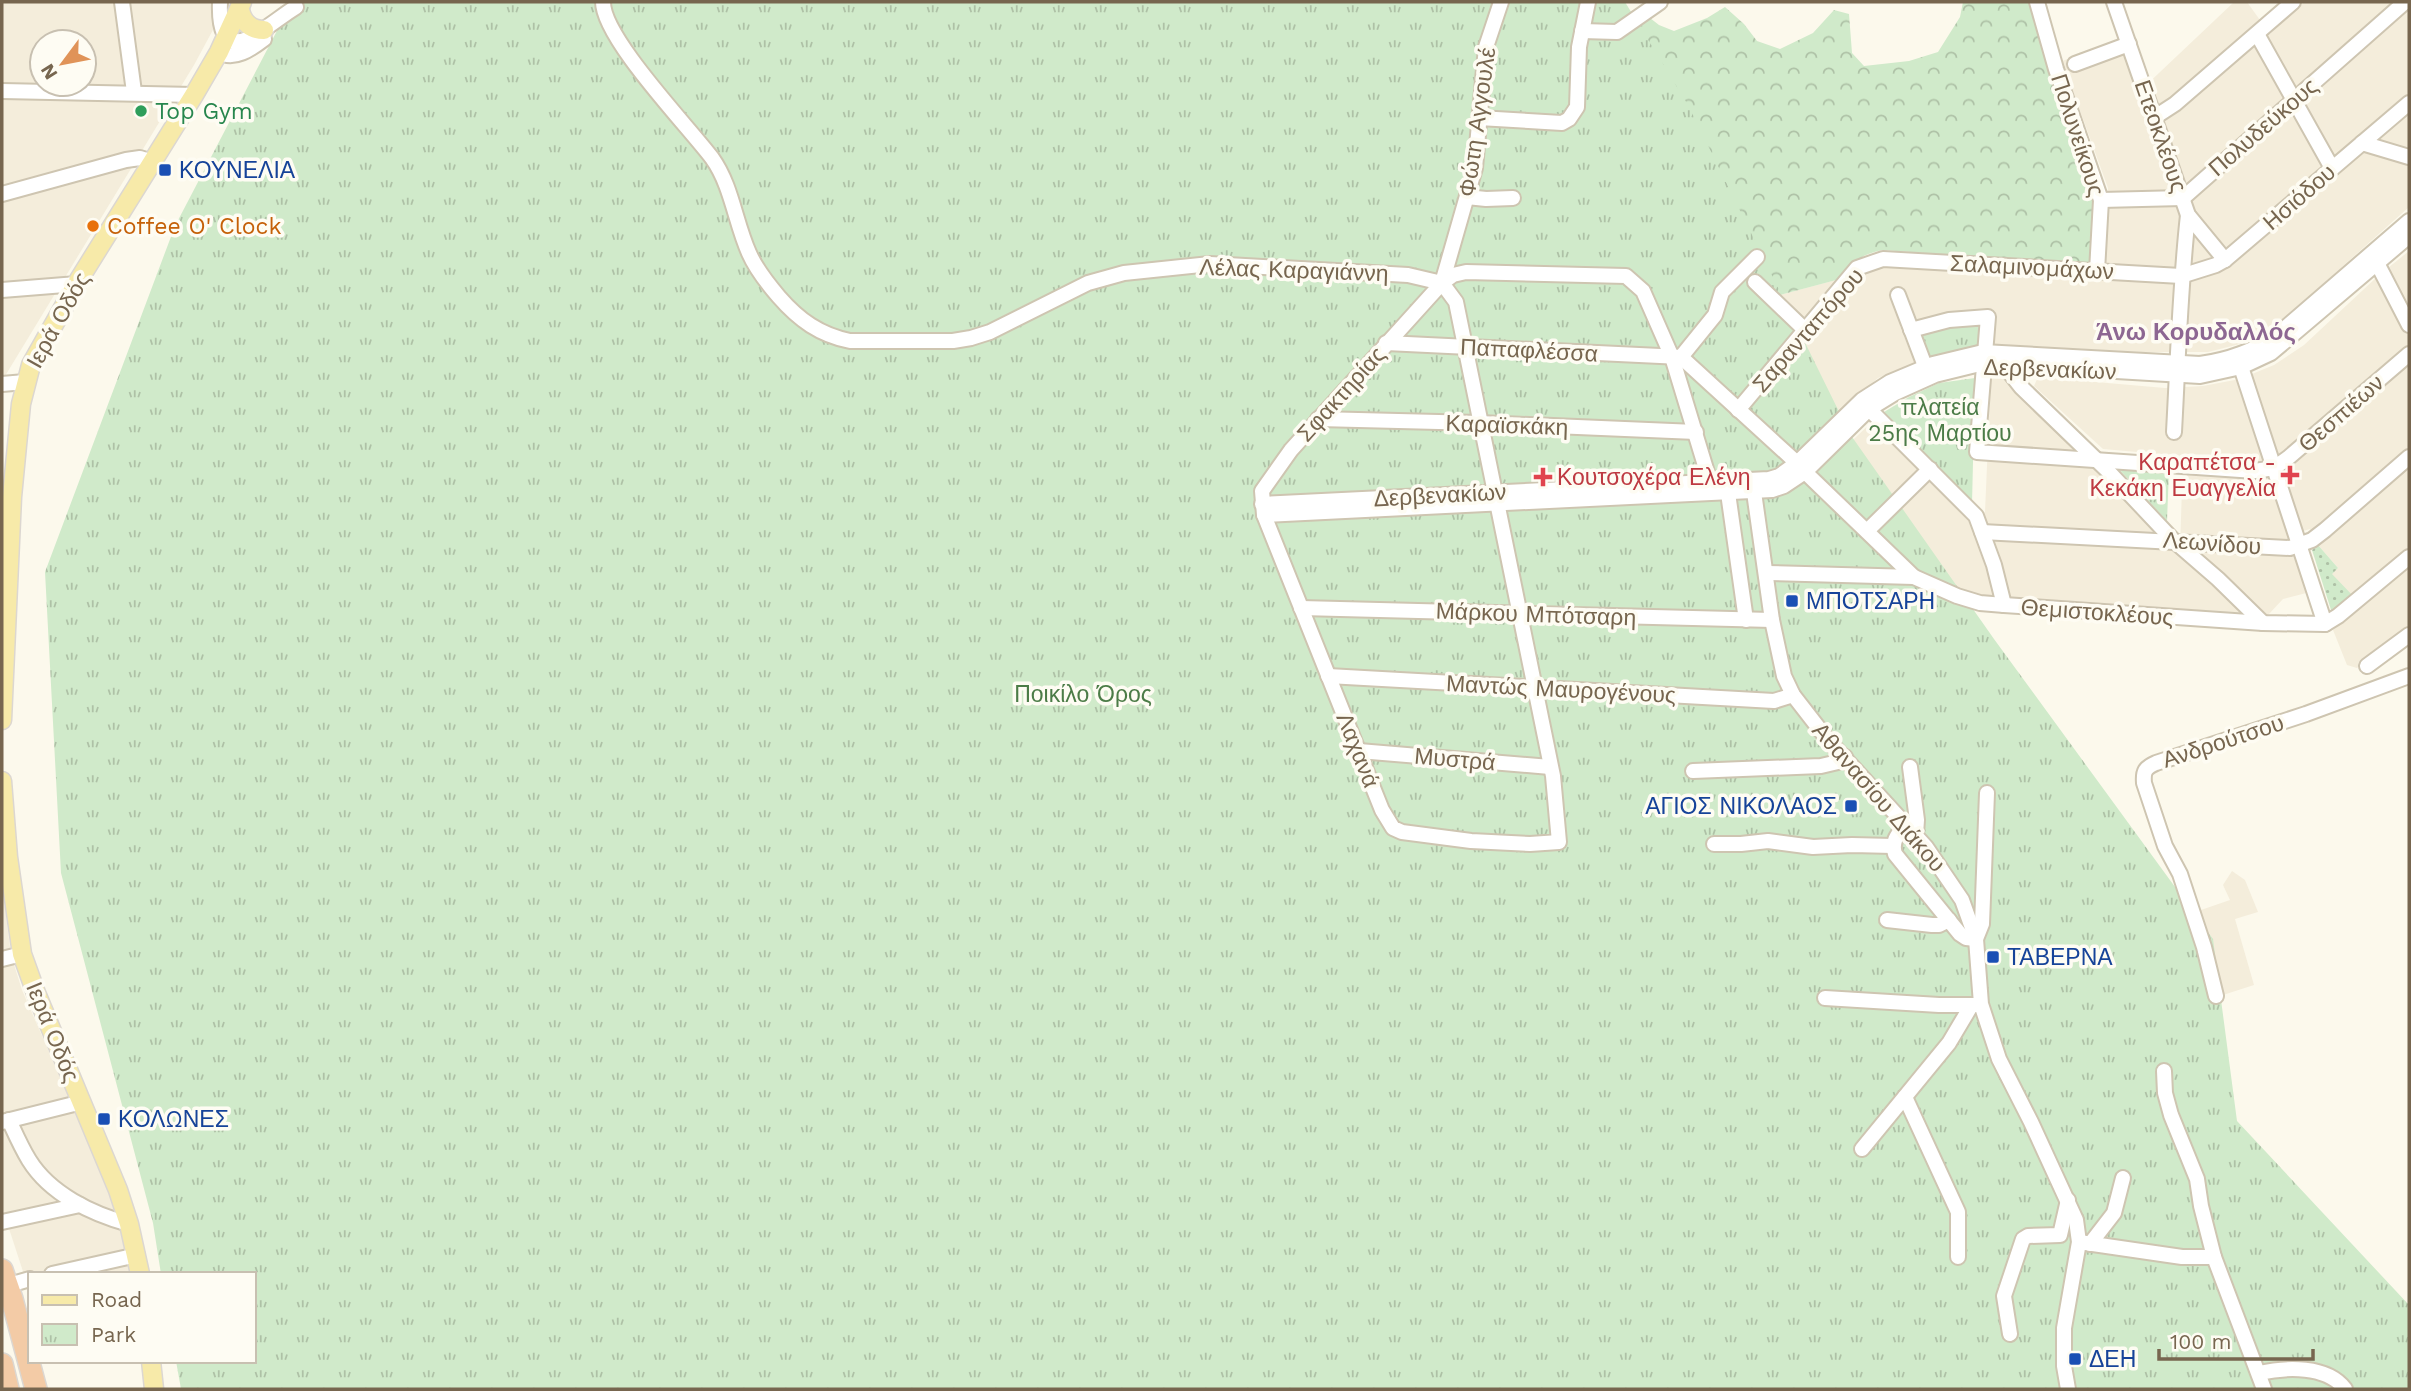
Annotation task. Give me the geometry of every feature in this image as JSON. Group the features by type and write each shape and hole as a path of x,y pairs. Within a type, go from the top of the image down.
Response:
{"highway":[{"path":"4,1281 28,1362"},
{"path":"28,1363 36,1389"},
{"path":"2,1364 8,1389"}],"main road":[{"name":"Ιερά Οδός","path":"2,720 12,497 21,404 26,382 38,350 194,94 242,5"},
{"path":"242,5 243,19 249,26 264,30"},
{"name":"Ιερά Οδός","path":"2,781 8,857 22,954 129,1224 140,1272"},
{"path":"151,1363 154,1389"}],"street":[{"path":"122,2 134,92"},
{"path":"220,2 223,44 229,56 249,50 276,30 299,4"},
{"name":"Λέλας Καραγιάννη","path":"604,2 605,16 613,34 713,160 728,190 748,251 757,268 781,299 806,323 834,337 850,341 954,341 971,338 990,332 1088,284 1124,273 1210,264 1408,275 1442,283"},
{"name":"Φώτη Αγγουλέ","path":"1442,283 1475,168 1486,47 1501,2"},
{"path":"1479,118 1541,123 1562,123 1569,118 1577,107 1579,47 1588,2"},
{"path":"1582,31 1617,32 1660,2"},
{"name":"Πολυνείκους","path":"2037,2 2056,69 2101,200 2097,271"},
{"name":"Ετεοκλέους","path":"2114,2 2188,215 2225,260"},
{"path":"2155,117 2175,104 2293,2"},
{"name":"Πολυδεύκους","path":"2183,198 2405,2"},
{"path":"223,44 244,40 264,30 299,4"},
{"path":"2257,34 2332,168"},
{"path":"2075,64 2129,44"},
{"path":"2,91 194,94"},
{"name":"Ησιόδου","path":"2181,276 2225,260 2409,103"},
{"path":"2362,143 2409,157"},
{"path":"2,194 140,158 153,162"},
{"path":"109,166 126,168 141,180"},
{"path":"1467,197 1513,198"},
{"path":"2101,200 2183,198"},
{"path":"2174,432 2181,276 2188,215"},
{"name":"Δερβενακίων","path":"1801,467 1869,409 1895,393 1925,378 1983,357 2003,364 2178,370 2218,362 2263,345 2409,221"},
{"name":"Δερβενακίων","path":"1263,510 1727,487 1753,486 1772,490 1784,486 1862,400 1890,382 1925,366 1983,357 2210,374 2257,361 2283,345 2409,236"},
{"path":"1677,357 1715,316 1722,292 1735,276 1757,257"},
{"name":"Σαλαμινομάχων","path":"1883,259 2181,276"},
{"name":"Σαρανταπόρου","path":"1738,410 1857,268 1883,259"},
{"path":"2377,263 2409,325"},
{"path":"1550,766 1456,302 1442,283 1453,275 1466,272 1626,276 1643,291 1677,357 1710,482"},
{"path":"1755,282 1804,329"},
{"name":"Σφακτηρίας","path":"1263,510 1262,491 1291,450 1442,283"},
{"path":"2,290 77,284"},
{"path":"1898,295 1925,366"},
{"path":"1912,330 1949,320 1988,317 1977,452 2255,471 2274,468"},
{"name":"Παπαφλέσσα","path":"1386,342 1677,357"},
{"name":"Θεσπιέων","path":"2274,468 2409,354"},
{"path":"1677,357 1801,467 1914,577"},
{"path":"2003,364 2021,387 2173,540 2263,622"},
{"path":"2241,367 2325,624 2409,556"},
{"path":"2,384 26,382"},
{"path":"1869,409 1976,516 2004,605"},
{"name":"Καραϊσκάκη","path":"1318,419 1696,432"},
{"path":"2299,546 2325,530 2409,457"},
{"path":"1867,531 1930,469"},
{"name":"Δερβενακίων","path":"1497,498 1710,482 1727,487"},
{"name":"Αθανασίου Διάκου","path":"1753,486 1772,620 1784,676 1793,695 1828,740 1911,829 1946,874 1962,900 1976,939 1976,1005 2002,1068 2068,1200 2085,1243 2064,1328 2064,1366 2068,1389"},
{"path":"1727,487 1746,620"},
{"name":"Λαχανά","path":"1263,510 1382,810 1393,828 1413,835 1471,841 1542,845 1559,842 1550,766"},
{"name":"Λεωνίδου","path":"1982,532 2299,546"},
{"name":"Θεμιστοκλέους","path":"1767,573 1914,577 1980,603 2325,624"},
{"name":"Μάρκου Μπότσαρη","path":"1301,608 1772,620"},
{"path":"2367,666 2409,635"},
{"name":"Μαντώς Μαυρογένους","path":"1328,676 1774,701 1793,695"},
{"name":"Ανδρούτσου","path":"2216,996 2204,947 2180,874 2165,846 2148,796 2143,773 2146,768 2156,762 2283,722 2409,676"},
{"name":"Μυστρά","path":"1359,751 1550,766"},
{"path":"1693,771 1821,766 1830,765 1844,757"},
{"path":"1910,767 1917,820 1911,829 1895,838 1893,846 1900,861 1966,938 1976,939 1982,924 1987,793"},
{"path":"1714,844 1768,841 1813,847 1893,846"},
{"path":"1887,920 1939,925 1949,920"},
{"path":"2,959 22,954"},
{"path":"1825,998 1976,1005"},
{"path":"1861,1149 1958,1031 1976,1005"},
{"path":"2164,1071 2165,1093 2197,1179 2214,1257 2264,1389"},
{"path":"1905,1097 1958,1212 1958,1257"},
{"path":"82,1102 5,1121 29,1160 49,1183 80,1205 102,1216 129,1224"},
{"path":"2085,1243 2114,1213 2123,1178"},
{"path":"2010,1334 2004,1296 2023,1239 2028,1236 2060,1235 2068,1200"},
{"path":"2,1222 80,1205"},
{"path":"2085,1243 2182,1257 2214,1257"},
{"path":"61,1272 137,1255"},
{"path":"4,1281 28,1279"},
{"path":"2259,1373 2277,1369 2325,1373 2338,1380 2344,1389"}],"shaded area":[{"path":"2,2 228,2 194,65 2,381"},
{"path":"2234,2 2247,2 2270,34 2304,2 2409,2 2409,207 2277,325 2244,343 2208,352 2141,352 1992,344 1994,310 1947,314 1900,326 1915,363 1878,378 1793,453 1765,299 1862,273 1877,265 2104,278 2108,188 2062,61 2124,39 2141,90"},
{"path":"2409,251 2409,628 2357,668 2347,665 2333,630 2361,606 2331,574 2338,568 2318,545 2310,529 2293,534 2314,591 2283,599 2268,615 1955,593 1819,472 1874,420 1971,520 1985,512 1991,374 2003,375 2157,526 2159,548 2180,550 2183,456 2103,449 2034,386 2038,377 2165,388 2203,386 2240,379 2274,365 2304,345"},
{"path":"2232,871 2245,880 2258,912 2235,919 2254,985 2223,995 2198,911 2230,900 2223,885"},
{"path":"2,884 11,955 22,990 99,1166 135,1272 28,1272 28,1287 2,1207"}],"green space":[{"name":"Ποικίλο Όρος","path":"292,2 1625,2 1688,105 1850,434 1994,639 2213,939 2237,1121 2409,1305 2409,1389 181,1389 176,1363 256,1363 256,1272 161,1272 153,1223 61,873 45,572 175,226"},
{"path":"1963,2 2036,2 2095,200 2093,265 1882,250 1858,260 1840,279 1765,299 1620,43 1650,18 1674,31 1707,18 1725,7 1744,24 1757,41 1780,49 1813,33 1834,10 1849,14 1852,53 1864,66 1909,61 1938,52 1960,17"},
{"path":"1978,324 1979,347 1927,357 1919,334 1950,326"},
{"name":"πλατεία 25ης Μαρτίου","path":"1975,378 1972,504 1884,412 1939,383"},
{"path":"2117,467 2169,470 2167,521"},
{"path":"2318,545 2338,568 2332,574 2355,598 2332,613 2312,550"}],"place":[{"name":"Top Gym","path":"141,111"},
{"name":"ΚΟΥΝΕΛΙΑ","path":"165,170"},
{"name":"Coffee O' Clock","path":"93,226"},
{"name":"Καραπέτσα - Κεκάκη Ευαγγελία","path":"2290,475"},
{"name":"Κουτσοχέρα Ελένη","path":"1543,477"},
{"name":"ΜΠΟΤΣΑΡΗ","path":"1792,601"},
{"name":"ΑΓΙΟΣ ΝΙΚΟΛΑΟΣ","path":"1851,806"},
{"name":"ΤΑΒΕΡΝΑ","path":"1993,957"},
{"name":"ΚΟΛΩΝΕΣ","path":"104,1119"},
{"name":"ΔΕΗ","path":"2075,1359"}],"district":[{"name":"Άνω Κορυδαλλός","path":"2196,332"}]}
